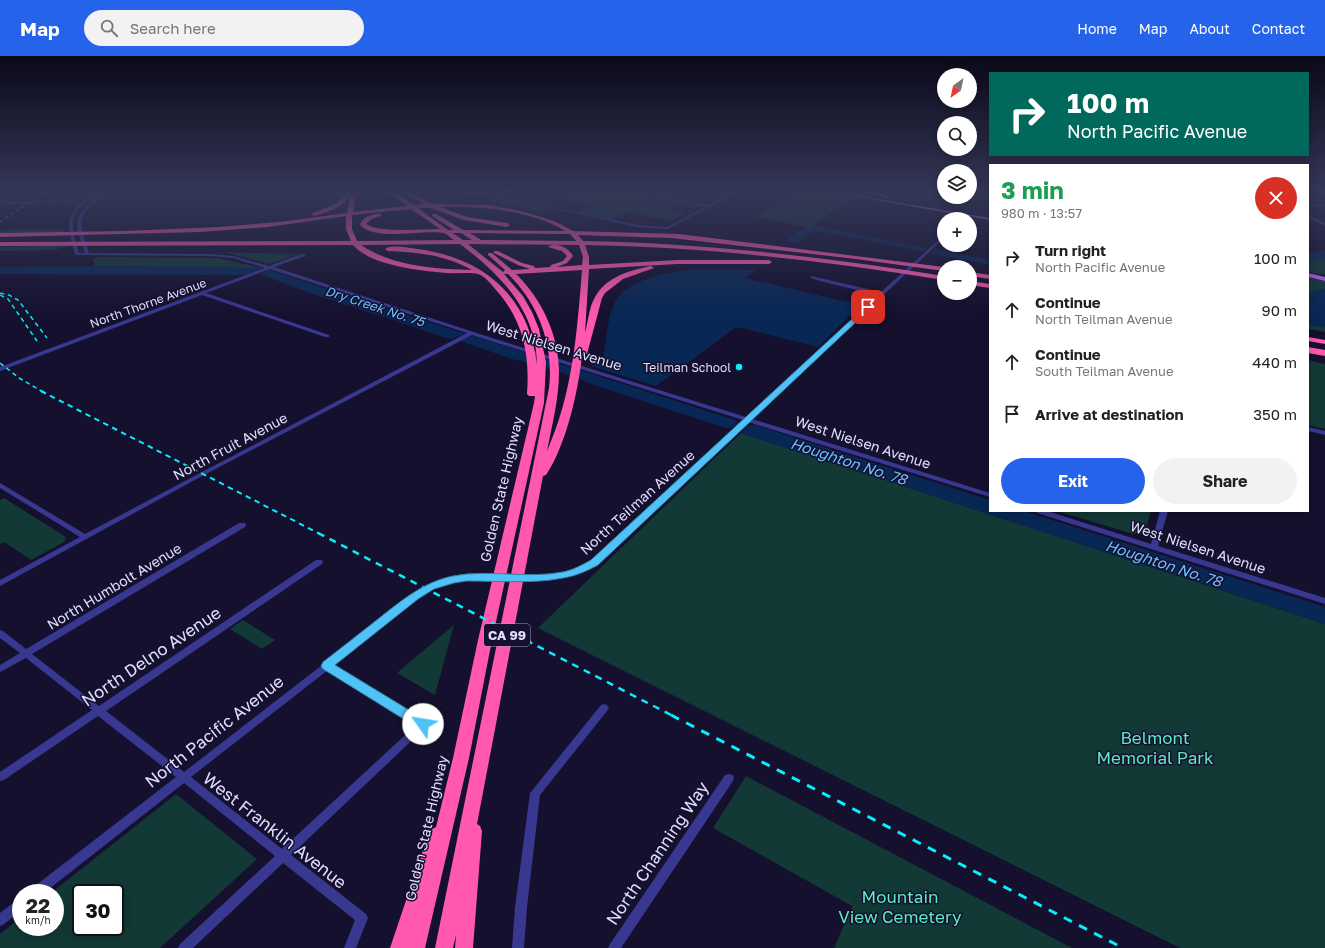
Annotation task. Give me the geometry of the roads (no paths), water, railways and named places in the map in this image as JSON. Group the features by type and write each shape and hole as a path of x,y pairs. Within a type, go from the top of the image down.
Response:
{"highway":[{"path":"96,238 150,234"},
{"path":"350,234 357,245 374,255 410,266 447,271 507,272 708,261 811,265"},
{"path":"0,236 96,238 367,236 407,234"},
{"path":"441,234 491,235 512,234"},
{"path":"444,234 495,267"},
{"path":"449,234 495,267 516,290 524,302 534,326 540,349 537,369"},
{"name":"CA 99","path":"444,948 536,486 551,407 555,372 554,353 548,328 535,301 517,277 490,254 461,234"},
{"path":"96,238 231,246 337,246 378,246 438,246 489,246 508,246 555,247 567,251 570,256 565,262 550,266 536,267 520,264 489,246 468,234"},
{"path":"574,234 578,237 584,247 586,257 581,354"},
{"path":"599,234 820,252"},
{"path":"609,234 679,236 820,252 937,268"},
{"path":"0,244 59,238 96,238 337,246"},
{"path":"378,246 432,242 561,242 737,252 937,279"},
{"path":"378,246 434,255 457,261 477,270 493,281 515,307 525,326 537,369"},
{"path":"536,486 550,457 568,404 576,368 600,295 612,283 629,274 656,267 689,263 741,262 811,265 885,271"},
{"path":"977,275 989,277"},
{"path":"977,285 989,288"},
{"path":"1309,339 1325,342"},
{"path":"1309,350 1325,354"},
{"name":"Golden State Highway","path":"416,948 461,758 511,524 537,369"},
{"path":"399,948 461,758"},
{"path":"464,948 477,784"}],"main road":[{"path":"1309,276 1325,278"}],"street":[{"path":"72,234 77,254 87,254 81,234"},
{"name":"North Teilman Avenue","path":"414,596 438,584 453,579 474,577 545,577 572,573 594,562 937,243"},
{"name":"West Nielsen Avenue","path":"87,254 228,256 270,268 743,424 989,496"},
{"name":"North Thorne Avenue","path":"0,369 303,255"},
{"path":"813,277 882,294"},
{"path":"201,293 327,336"},
{"name":"North Fruit Avenue","path":"0,583 470,334"},
{"path":"1309,429 1325,433"},
{"path":"0,484 85,537"},
{"name":"West Nielsen Avenue","path":"1043,512 1325,601"},
{"path":"1154,547 1164,512"},
{"name":"North Humbolt Avenue","path":"0,669 242,525"},
{"name":"North Delno Avenue","path":"0,777 319,562"},
{"name":"North Pacific Avenue","path":"46,884 182,777 327,666 414,596"},
{"name":"West Franklin Avenue","path":"0,633 362,918 350,948"},
{"path":"184,948 423,724 327,666"},
{"path":"518,948 521,908 535,793 604,708"},
{"name":"North Channing Way","path":"614,948 729,778"},
{"path":"0,920 12,911"}],"water":[{"path":"796,234 809,234 797,243 784,241"},
{"path":"832,234 853,234 925,248 926,250 922,251"},
{"path":"936,249 937,252 951,252 989,260 989,265 977,262 977,260 965,260 934,254 932,252"},
{"path":"1325,250 1325,259 1309,262 1309,254"},
{"path":"95,266 262,268 263,270 244,275 0,274 0,267"},
{"path":"698,269 756,270 745,278 861,305 818,347 742,328 735,328 656,386 591,366 603,358 612,309 617,299 626,290 649,278 675,272"},
{"name":"Dry Creek No. 75","path":"269,270 463,333 463,335 450,339 310,293 260,274"},
{"path":"1325,289 1325,327 1309,325 1309,293"},
{"path":"474,336 735,420 738,423 734,427 726,428 597,386 569,375 512,359 460,341"},
{"name":"Houghton No. 78","path":"755,425 989,500 989,512 1027,512 1325,607 1325,624 741,433 747,426"}],"railway":[{"path":"0,293 9,295 18,300 47,338"},
{"path":"0,295 8,299 37,341"},
{"path":"0,363 19,378 43,392"},
{"path":"41,391 320,534"},
{"path":"318,533 673,716"},
{"path":"671,715 1123,948"}],"place":[{"name":"Teilman School","path":"739,367"}],"park label":[{"name":"Belmont Memorial Park","path":"1155,747"},
{"name":"Mountain View Cemetery","path":"900,906"}]}
